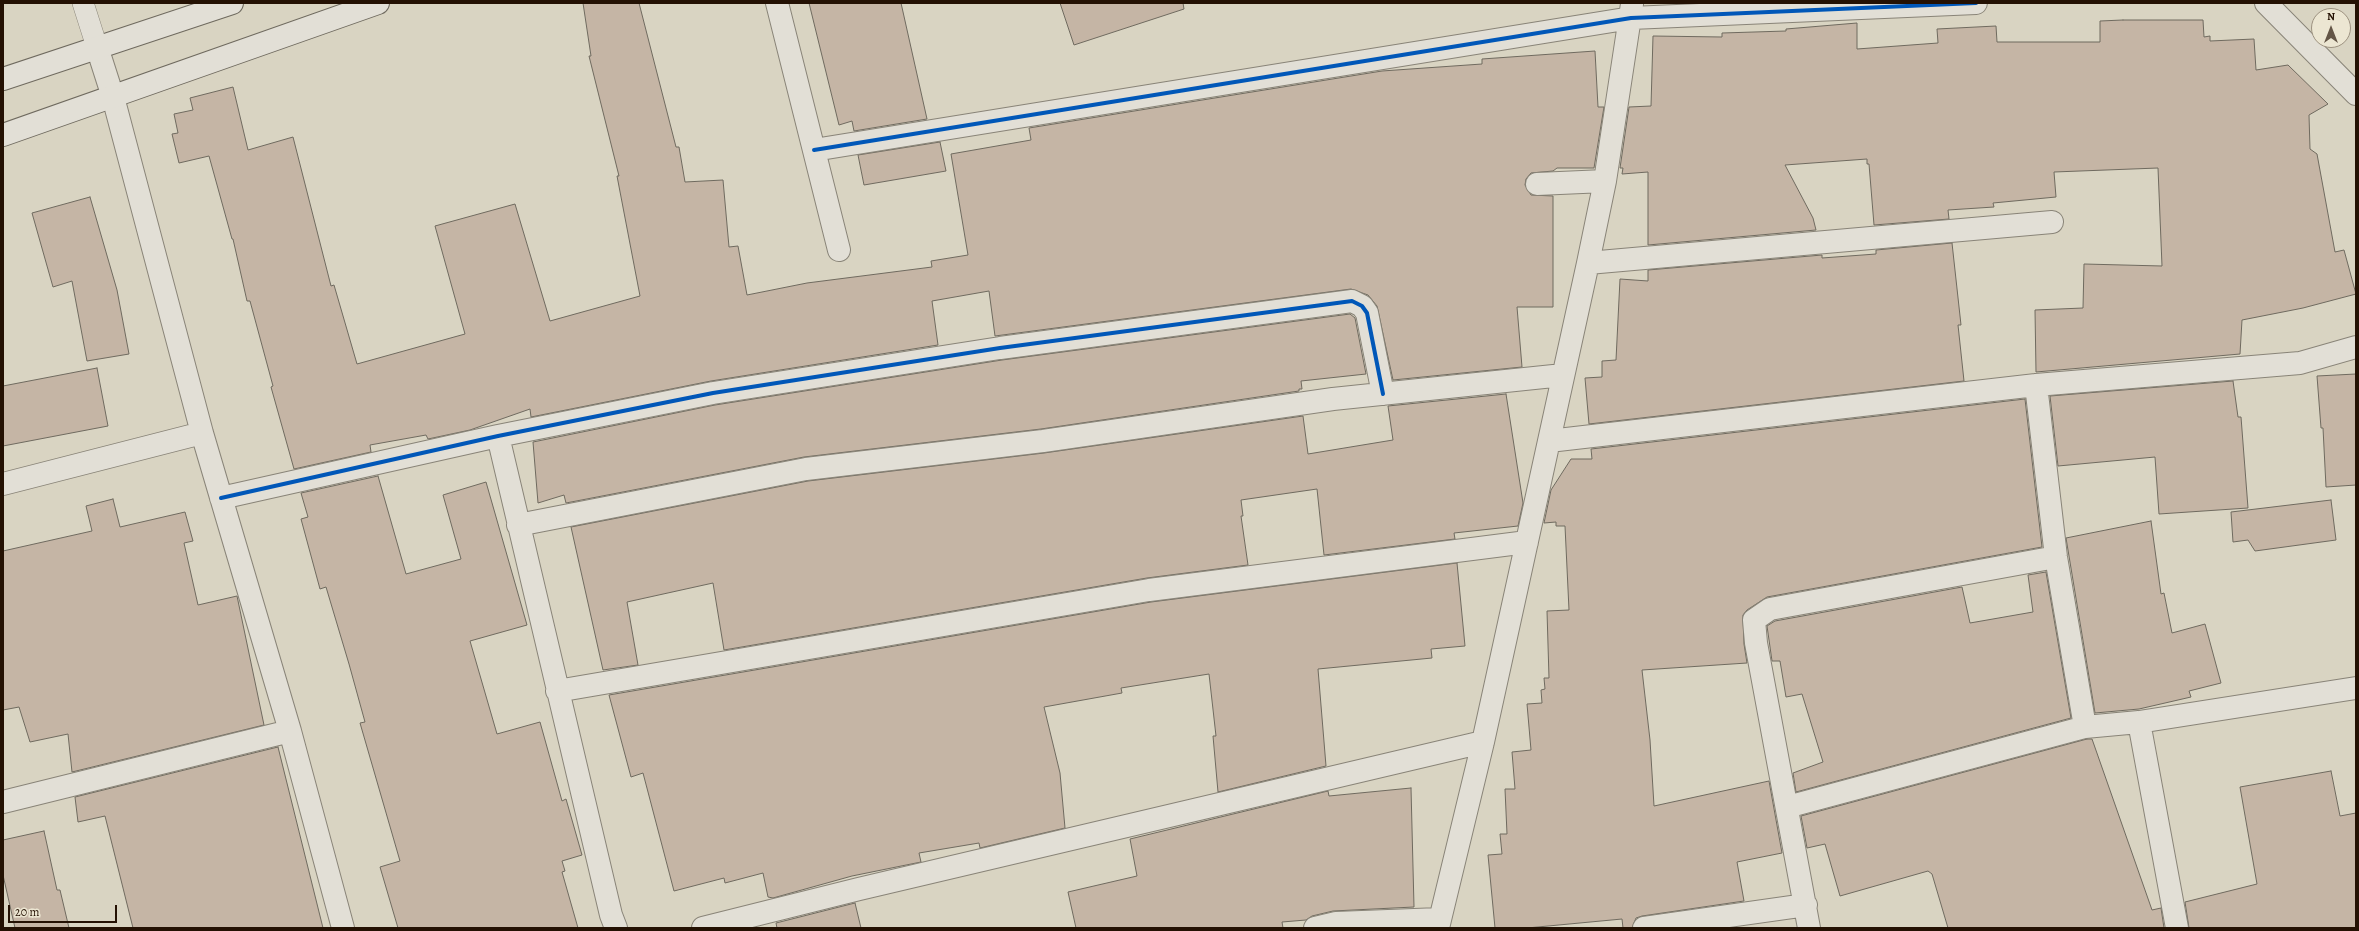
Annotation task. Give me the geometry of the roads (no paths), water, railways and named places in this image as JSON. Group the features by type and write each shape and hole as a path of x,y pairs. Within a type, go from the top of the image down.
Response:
{"street":[{"path":"3,79 232,3"},
{"path":"3,135 378,3"},
{"path":"777,3 839,250"},
{"path":"814,150 1632,11 1976,3"},
{"path":"2266,3 2356,94"},
{"path":"1316,928 1336,923 1439,924 1483,742 1588,263 1605,181 1632,11"},
{"path":"98,47 113,97 202,434 290,732 344,928"},
{"path":"1537,184 1605,181"},
{"path":"1588,263 2052,222"},
{"path":"221,498 498,436 713,393 1000,348 1352,301 1362,306 1366,313 1383,394"},
{"path":"1549,441 2036,385 2300,363 2356,347"},
{"path":"518,525 806,469 1043,441 1383,394 1563,375"},
{"path":"2036,385 2056,557 2085,727"},
{"path":"3,484 202,434"},
{"path":"498,436 610,915 616,928"},
{"path":"557,691 1149,590 1527,542"},
{"path":"1809,928 1806,905 1756,643 1754,620 1770,609 2056,557"},
{"path":"1787,807 2085,727 2139,722 2356,688"},
{"path":"2139,722 2177,928"},
{"path":"3,802 290,732"},
{"path":"703,928 859,889 1483,742"},
{"path":"1644,928 1806,905"}],"lane":[{"path":"83,3 98,47"}]}
